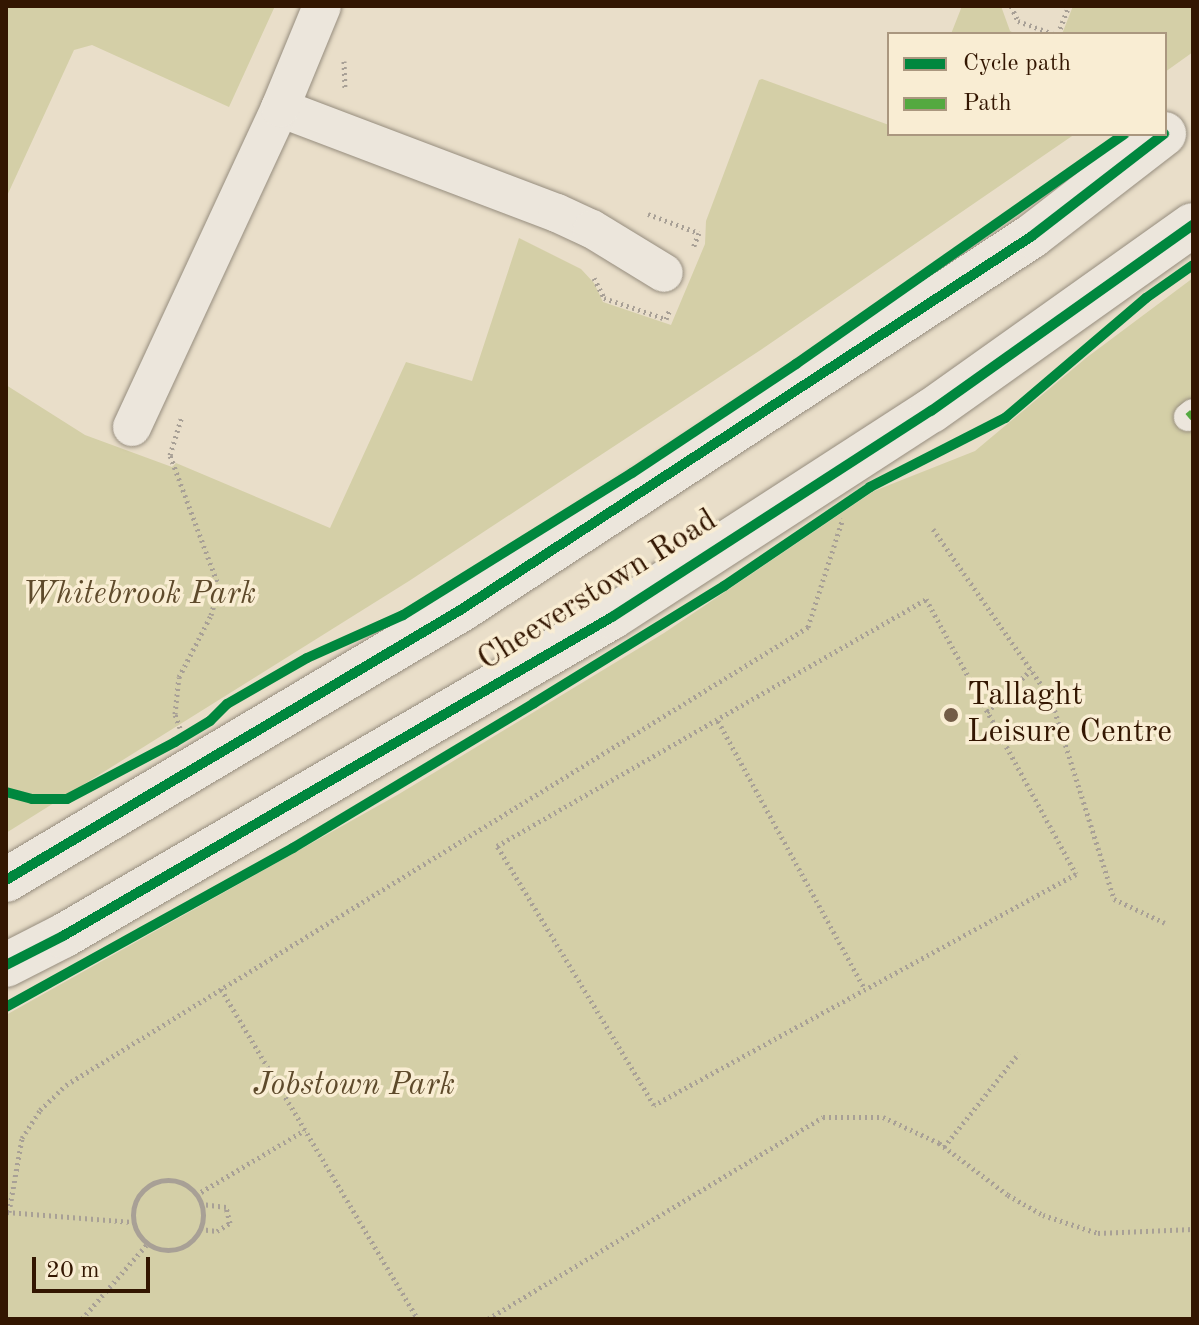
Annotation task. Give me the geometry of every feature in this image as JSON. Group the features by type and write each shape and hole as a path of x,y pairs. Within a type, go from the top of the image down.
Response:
{"main road":[{"name":"Cheeverstown Road","path":"1167,132 1193,112"},
{"name":"Cheeverstown Road","path":"6,880 475,601 1032,236 1162,136"},
{"name":"Cheeverstown Road","path":"6,965 63,936 612,617 931,411 1193,225"}],"street":[{"path":"132,427 280,108 322,6"},
{"path":"280,108 557,213 592,229 675,280"}],"path":[{"path":"1011,6 1018,21 1050,32"},
{"path":"1057,32 1069,6"},
{"path":"346,47 343,84 348,99"},
{"path":"590,272 604,298 666,319 675,280 699,233 645,213"},
{"path":"178,403 183,418 170,455 219,587 211,615 179,677 175,695 179,740 197,729"},
{"path":"833,512 845,508"},
{"path":"133,1222 7,1212 22,1138 40,1110 66,1085 808,627 845,508"},
{"path":"933,529 1051,699 1114,899 1165,923"},
{"path":"926,599 987,712 1076,874 654,1105 497,846 926,599"},
{"path":"987,712 1031,670"},
{"path":"718,721 865,989"},
{"path":"221,989 418,1319"},
{"path":"944,1147 1019,1053"},
{"path":"488,1319 823,1117 883,1117 944,1147 1008,1195 1057,1220 1098,1233 1193,1229"},
{"path":"196,1195 306,1130"},
{"path":"173,1180 191,1188 196,1195 202,1204 199,1229 192,1241 175,1249 148,1243 133,1222 134,1205 142,1191 156,1181 173,1180"},
{"path":"199,1229 217,1231 230,1223 226,1207 202,1204"},
{"path":"82,1319 148,1243"}],"green space":[{"path":"6,6 275,6 229,107 92,45 74,50 6,198"},
{"path":"962,6 1001,6 1012,32 952,32"},
{"path":"1073,6 1193,6 1193,52 1167,71 1167,32 1063,32"},
{"name":"Whitebrook Park","path":"759,80 887,124 887,136 1072,136 765,347 409,581 6,833 6,385 85,435 172,467 176,463 330,528 406,362 472,381 519,238 581,269 594,283 603,302 671,325 705,244 706,221"},
{"name":"Jobstown Park","path":"1193,278 1193,1319 6,1319 6,1015 399,794 664,633 874,491 975,451 1086,358"}],"marked path":[{"path":"1188,417 1193,413"}],"cycle path":[{"path":"6,792 32,799 67,799 175,742 210,721 227,704 307,658 403,615 632,473 796,364 1121,136"},
{"path":"6,880 462,609 1032,236 1161,136"},
{"path":"6,965 63,936 612,617 931,411 1193,225"},
{"path":"6,1007 293,848 534,703 724,586 870,487 1005,418 1146,298 1193,265"}],"place":[{"name":"Tallaght Leisure Centre","path":"951,715"}]}
